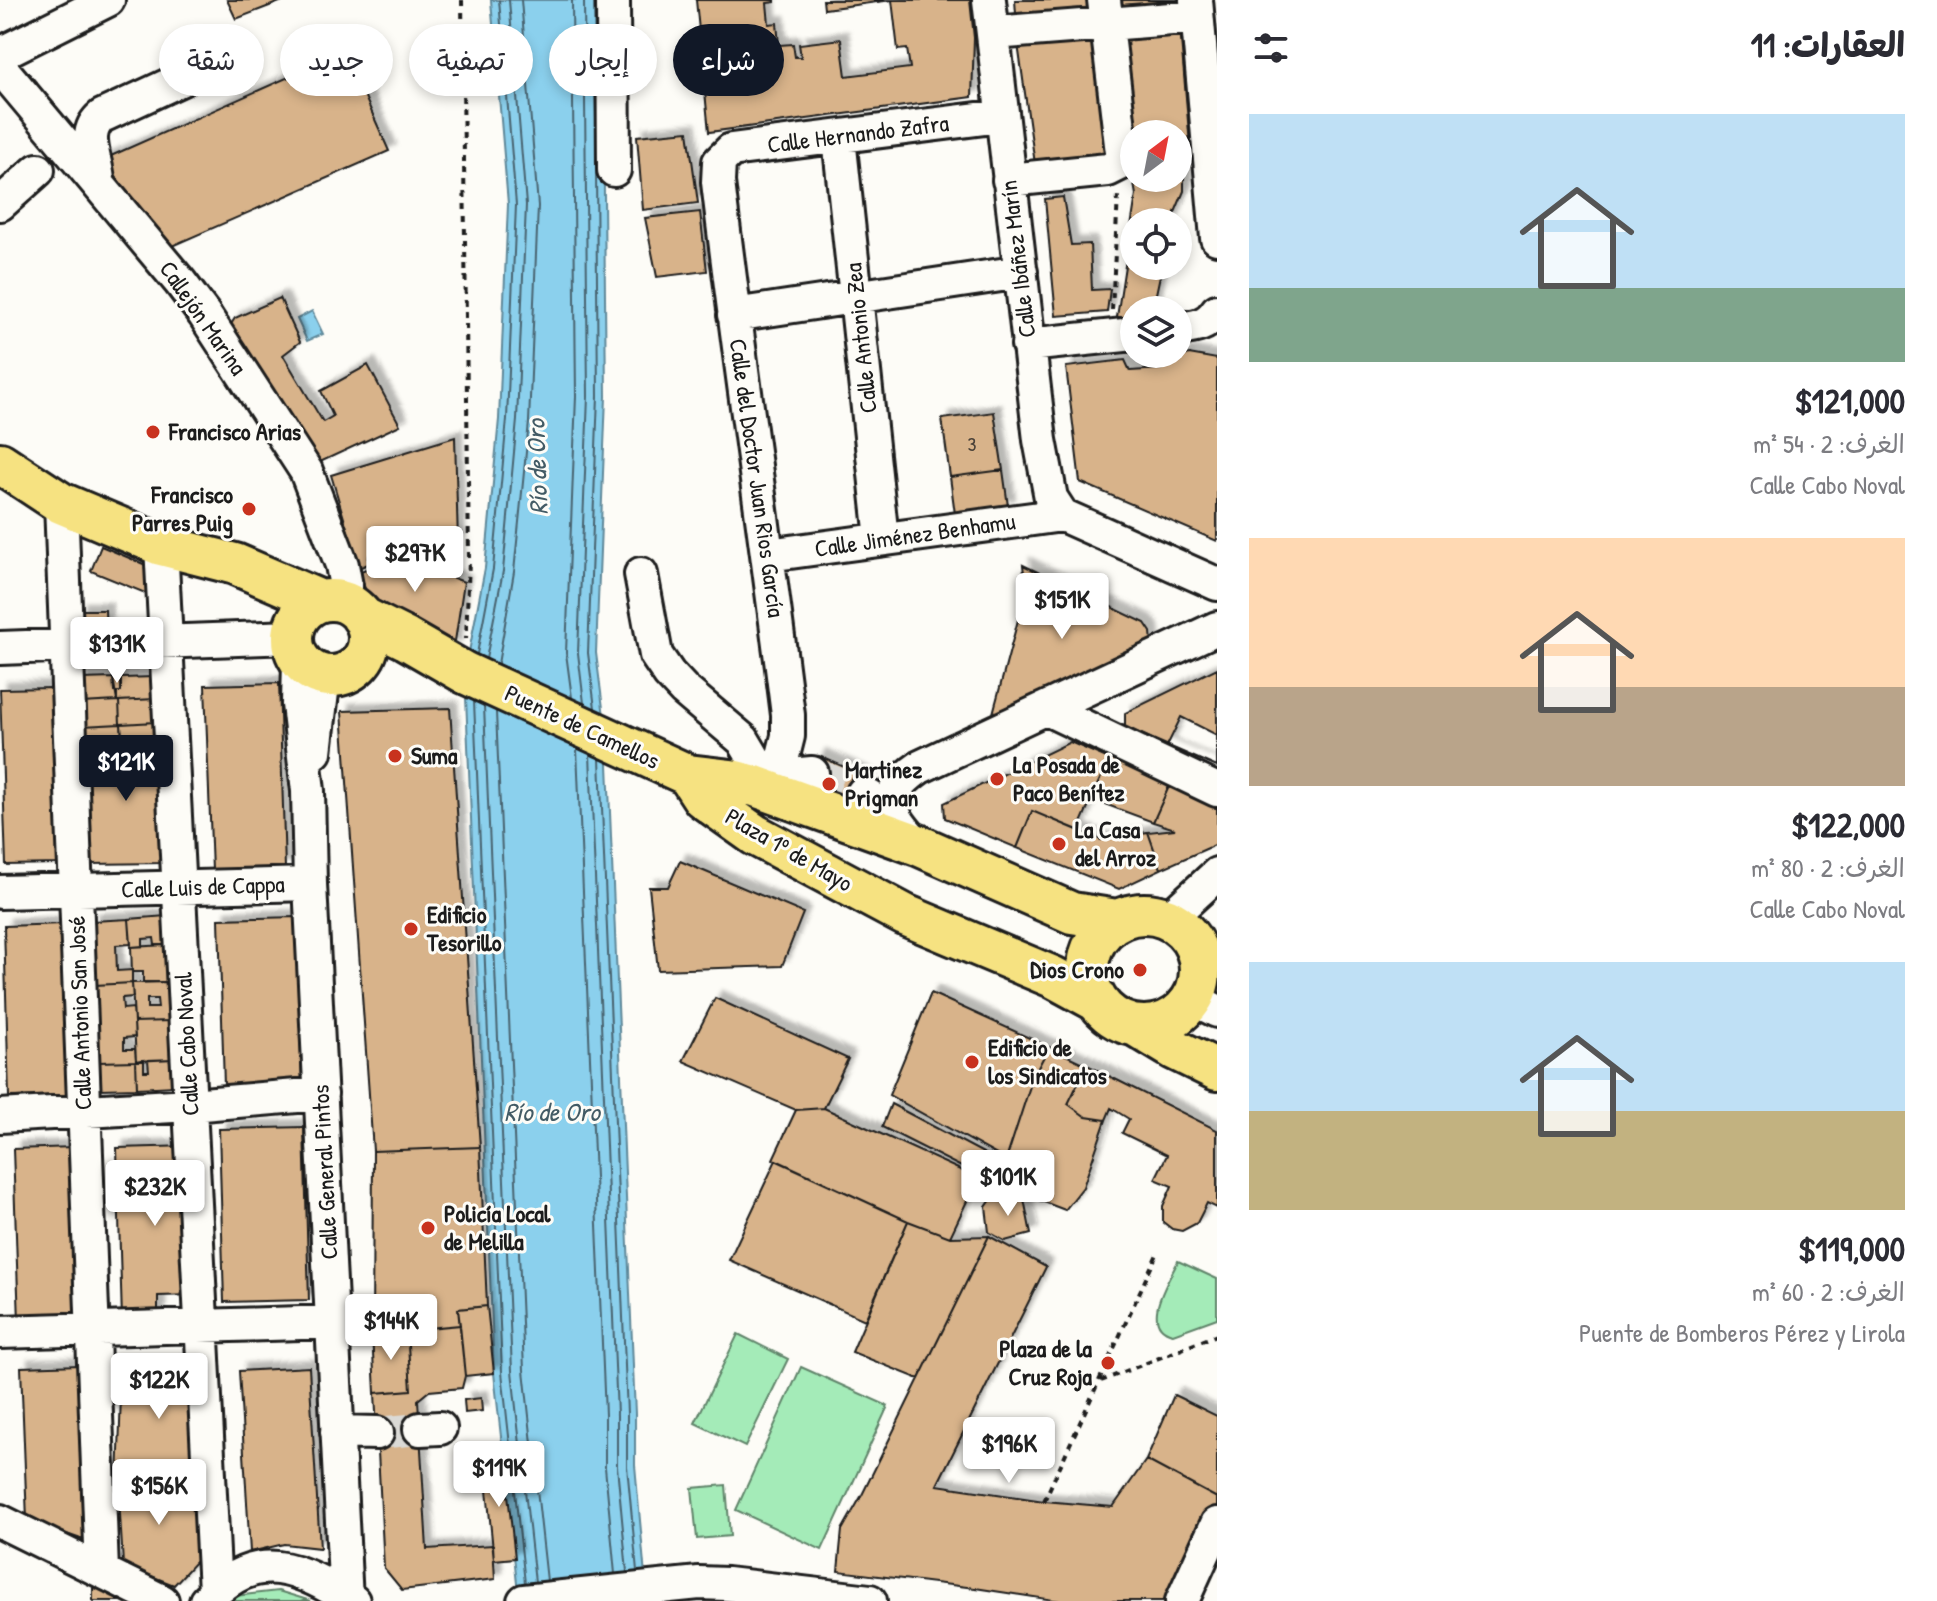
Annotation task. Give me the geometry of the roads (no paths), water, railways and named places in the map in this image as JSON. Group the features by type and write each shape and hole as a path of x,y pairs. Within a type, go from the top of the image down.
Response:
{"main road":[{"name":"Puente de Camellos","path":"0,463 61,503 161,545 221,585 320,630 463,672 688,775"},
{"path":"320,630 369,633 364,658 384,666 463,672"},
{"name":"Plaza 1º de Mayo","path":"688,775 777,784 1072,913 1117,920"},
{"name":"Plaza 1º de Mayo","path":"688,775 703,798 755,835 905,915 1053,977 1097,1001"},
{"path":"1134,914 1151,914 1183,928 1208,962 1199,986 1205,1005 1153,1026 1121,1022 1108,1013 1097,1001 1089,984 1088,965 1092,947 1102,931 1117,920 1134,914"},
{"path":"1136,1026 1217,1070"}],"street":[{"path":"0,54 108,0"},
{"path":"613,0 614,170"},
{"name":"Calle Ibáñez Marín","path":"989,0 1045,477 1051,498 1062,515"},
{"path":"993,33 1106,12 1197,9 1217,238"},
{"path":"1009,180 1108,170 1120,164 1122,153 1106,12"},
{"name":"Callejón Marina","path":"0,67 99,183 204,314 306,471 345,575 320,630"},
{"path":"99,183 89,135 95,121 159,90"},
{"name":"Calle Hernando Zafra","path":"719,162 731,150 1001,116"},
{"name":"Calle Antonio Zea","path":"839,138 882,539"},
{"name":"Calle del Doctor Juan Rios García","path":"719,162 718,182 734,315 788,715 788,736 777,784"},
{"path":"0,202 38,170"},
{"path":"734,315 1021,272"},
{"path":"1192,328 1200,327 1215,315"},
{"path":"1028,345 1120,335"},
{"name":"Calle Antonio San José","path":"61,503 102,1571"},
{"path":"1062,515 1217,584"},
{"name":"Calle Jiménez Benhamu","path":"768,555 1062,515"},
{"name":"Calle Cabo Noval","path":"161,545 201,1326 210,1596"},
{"path":"641,574 656,655 669,674 743,740 777,784 812,773"},
{"path":"918,845 900,826 893,811 893,791 901,780 920,767 1217,628"},
{"path":"0,648 166,642 320,630"},
{"name":"Calle General Pintos","path":"320,630 298,704 308,791 337,1432 348,1599"},
{"path":"1047,709 1217,790"},
{"path":"863,793 893,811"},
{"path":"1168,919 1217,874"},
{"name":"Calle Luis de Cappa","path":"0,892 310,884"},
{"path":"0,1116 321,1094"},
{"path":"0,1332 333,1322"},
{"path":"337,1432 377,1433"},
{"path":"210,1596 226,1583 248,1572 309,1563 322,1552 342,1519"},
{"path":"0,1521 162,1601"},
{"path":"1182,1601 1217,1524"},
{"path":"289,1568 314,1578 348,1599"},
{"path":"524,1601 660,1586 727,1584 870,1601"}],"water":[{"name":"Río de Oro","path":"491,0 602,0 602,24 549,24 549,96 603,96 606,396 596,653 607,740 635,1465 647,1598 519,1601 494,1373 465,673 485,568 499,419 508,204 499,96 533,96 533,24 493,24"},
{"path":"312,311 323,334 307,341 297,319"}],"tunnel":[{"path":"812,773 863,793"},
{"path":"377,1433 420,1429"}],"place":[{"name":"Francisco Arias","path":"153,432"},
{"name":"Francisco Parres Puig","path":"249,509"},
{"name":"Suma","path":"395,756"},
{"name":"La Posada de Paco Benítez","path":"997,779"},
{"name":"Martinez Prigman","path":"829,784"},
{"name":"La Casa del Arroz","path":"1059,844"},
{"name":"Edificio Tesorillo","path":"411,929"},
{"name":"Dios Crono","path":"1140,970"},
{"name":"Edificio de los Sindicatos","path":"972,1062"},
{"name":"Policía Local de Melilla","path":"428,1228"},
{"name":"Plaza de la Cruz Roja","path":"1108,1363"}]}
